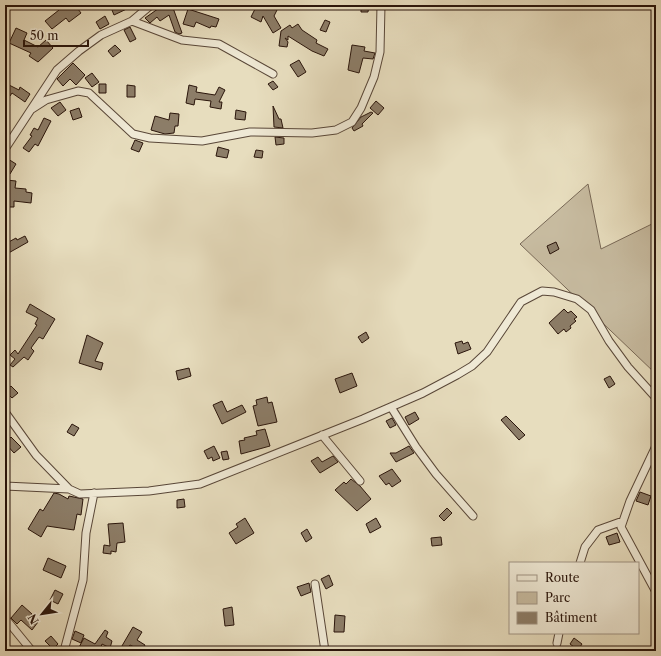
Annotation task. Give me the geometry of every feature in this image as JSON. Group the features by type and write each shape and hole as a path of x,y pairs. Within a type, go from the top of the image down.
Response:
{"street":[{"path":"5,149 57,70 79,50 101,35 132,21 151,5"},
{"path":"32,109 46,100 78,91 89,93 133,134 150,138 202,141 250,132 312,133 336,130 352,122 361,108 374,77 380,52 381,5"},
{"path":"132,21 182,40 219,44 274,74"},
{"path":"5,412 36,455 69,489 80,494 149,491 200,484 391,407 423,393 472,366 487,352 521,302 542,291 554,292 577,299 591,310 609,341 628,367 656,398"},
{"path":"391,407 416,447 436,474 473,516"},
{"path":"322,435 360,481"},
{"path":"656,446 621,527 656,592"},
{"path":"5,486 69,489"},
{"path":"64,651 83,580 86,533 94,493"},
{"path":"580,562 585,547 598,530 623,521"},
{"path":"315,584 325,651"},
{"path":"5,618 32,651"},
{"path":"557,643 559,634"}],"green space":[{"path":"588,184 601,249 656,222 656,374 520,244"}],"building":[{"path":"50,5 75,5 81,13 69,22 66,18 52,29 45,21 59,10"},
{"path":"110,5 135,5 114,15"},
{"path":"172,5 182,33 179,34 175,32 169,15 160,21 157,17 150,23 145,18 162,6 164,8"},
{"path":"257,5 271,5 278,8 274,16 281,28 273,33 263,16 261,22 251,17"},
{"path":"361,5 369,5 368,12 361,12"},
{"path":"188,9 219,19 216,27 211,26 210,28 196,22 194,27 183,24"},
{"path":"105,16 109,24 100,29 96,22"},
{"path":"325,20 330,22 326,32 320,30"},
{"path":"298,24 302,30 317,40 316,43 328,49 324,56 312,51 288,36 288,40 285,38 288,42 287,47 279,46 281,31 290,25 292,28"},
{"path":"130,27 136,39 130,42 124,30"},
{"path":"16,28 27,33 24,40 38,47 46,40 53,48 38,62 29,56 31,53 9,43"},
{"path":"115,45 121,51 113,57 108,51"},
{"path":"352,45 365,47 364,51 375,53 373,59 363,58 359,73 348,70"},
{"path":"299,60 306,72 298,77 290,65"},
{"path":"73,63 85,75 76,85 70,79 63,86 57,79"},
{"path":"92,73 99,82 92,87 85,78"},
{"path":"273,81 278,87 273,90 268,84"},
{"path":"5,83 19,90 20,87 30,94 25,102 12,93 10,96 5,93"},
{"path":"99,84 106,84 106,93 99,93"},
{"path":"127,85 135,86 135,97 127,97"},
{"path":"189,85 197,87 196,92 215,95 219,87 225,90 219,102 222,102 221,109 210,107 211,101 195,99 194,105 186,103"},
{"path":"376,101 384,108 378,115 370,108"},
{"path":"60,102 66,110 58,116 51,108"},
{"path":"273,106 279,119 281,119 283,128 274,127"},
{"path":"79,108 82,117 73,120 70,111"},
{"path":"236,110 246,112 245,120 235,119"},
{"path":"371,112 373,113 362,124 363,126 354,131 352,128 361,117"},
{"path":"170,113 179,114 178,126 175,126 174,133 165,134 151,130 155,116 169,120"},
{"path":"44,118 51,121 38,146 35,144 29,152 23,148 32,136 30,135 34,128 38,130"},
{"path":"275,137 284,138 284,144 276,145"},
{"path":"135,140 143,143 139,152 131,149"},
{"path":"218,147 229,150 227,158 216,156"},
{"path":"256,150 263,151 262,158 254,157"},
{"path":"5,157 16,164 10,174 5,171"},
{"path":"6,180 16,181 15,188 26,189 26,192 32,193 31,203 14,201 14,207 5,207"},
{"path":"25,236 28,242 5,255 5,244 16,238 17,240"},
{"path":"556,242 559,249 550,254 547,246"},
{"path":"30,304 55,319 43,339 39,337 31,348 34,351 28,360 24,357 13,367 10,365 15,359 10,355 15,350 18,354 37,325 35,324 38,318 26,312"},
{"path":"564,309 568,313 571,311 577,317 574,319 576,321 570,326 571,328 566,332 564,329 558,334 549,323"},
{"path":"366,332 369,338 362,343 358,337"},
{"path":"87,335 103,343 95,361 103,363 101,370 79,363"},
{"path":"462,341 463,344 468,342 471,349 458,354 455,343"},
{"path":"189,368 191,376 178,380 176,371"},
{"path":"352,373 357,386 340,393 335,379"},
{"path":"610,376 615,384 609,388 604,379"},
{"path":"11,386 18,393 12,398 5,391"},
{"path":"267,397 268,403 272,402 277,422 258,426 253,406 257,405 256,400"},
{"path":"222,401 227,412 242,405 246,412 222,424 213,405"},
{"path":"415,412 419,419 409,425 405,417"},
{"path":"506,416 525,435 519,440 501,420"},
{"path":"392,418 396,425 390,428 386,421"},
{"path":"72,424 79,428 74,436 67,432"},
{"path":"265,429 270,446 241,454 239,441 245,440 244,438 257,435 256,431"},
{"path":"11,437 21,447 14,453 5,443"},
{"path":"214,446 220,458 213,461 212,457 208,459 204,451"},
{"path":"409,446 414,453 396,462 390,453 396,453"},
{"path":"227,451 229,459 223,460 221,452"},
{"path":"333,456 338,462 320,473 311,461 318,457 322,462"},
{"path":"392,469 401,481 392,487 389,483 386,485 379,476"},
{"path":"351,479 360,486 371,499 357,511 335,490 344,482 346,484"},
{"path":"640,492 651,496 648,505 636,501"},
{"path":"54,493 68,499 69,496 83,499 81,515 77,514 74,530 47,526 41,537 28,529 40,509 43,511"},
{"path":"184,499 185,507 177,508 177,500"},
{"path":"447,508 452,513 444,521 439,516"},
{"path":"245,518 254,533 236,544 229,533 238,527 236,524"},
{"path":"376,518 381,527 370,533 366,524"},
{"path":"123,523 125,542 117,543 116,552 111,551 111,554 103,553 104,545 110,546 108,524"},
{"path":"307,529 312,538 306,542 301,533"},
{"path":"617,533 620,542 609,545 606,537"},
{"path":"441,537 442,545 432,546 431,538"},
{"path":"48,558 66,566 61,578 43,570"},
{"path":"329,575 333,585 326,589 321,579"},
{"path":"309,583 311,592 301,596 297,587"},
{"path":"55,590 63,594 58,604 50,600"},
{"path":"22,605 38,622 32,630 21,620 17,624 11,618"},
{"path":"232,607 234,625 225,626 223,609"},
{"path":"335,615 345,616 344,632 334,632"},
{"path":"133,627 142,632 137,640 145,645 142,651 130,645 125,651 119,651"},
{"path":"105,630 108,632 106,637 112,641 110,648 102,644 101,647 109,651 77,651 84,638 95,644"},
{"path":"75,631 84,635 81,643 72,639"},
{"path":"51,636 58,644 53,649 45,641"},
{"path":"574,638 582,644 578,650 570,644"}]}
